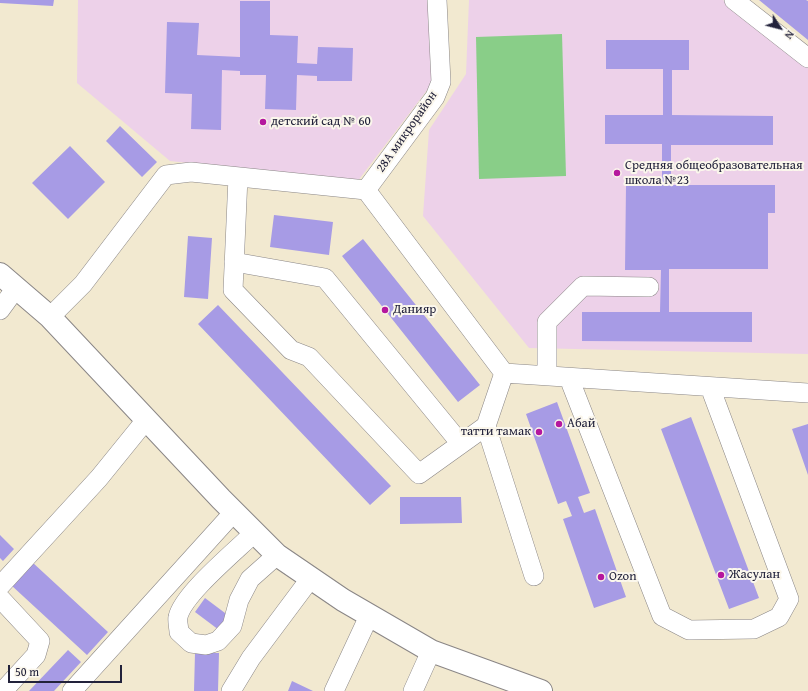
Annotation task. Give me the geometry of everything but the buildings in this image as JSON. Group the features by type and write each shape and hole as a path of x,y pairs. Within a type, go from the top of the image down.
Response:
{"main road":[{"path":"0,274 50,317 146,420 277,555 310,579 368,616 431,650 541,691"}],"street":[{"name":"28А микрорайон","path":"366,190 435,97 441,82 437,0"},
{"path":"734,0 808,58"},
{"path":"50,317 83,284 166,175 191,172 366,190 504,373 808,393"},
{"path":"238,177 233,290 291,350 309,358 419,474 486,426 504,373"},
{"path":"234,262 325,278 461,444"},
{"path":"547,376 547,322 583,286 649,287"},
{"path":"0,310 16,288"},
{"path":"568,378 662,616 689,630 754,629 779,617 789,599 710,387"},
{"path":"0,586 99,478 146,420"},
{"path":"486,426 534,576"},
{"path":"72,691 234,512"},
{"path":"255,532 188,598 178,617 179,632 191,643 206,645 218,641 232,626 239,600 250,579 277,555"},
{"path":"231,691 251,658 310,579"},
{"path":"0,598 40,641 36,655 3,691"},
{"path":"334,691 368,616"},
{"path":"413,691 431,650"}],"shaded area":[{"name":"детский сад № 60","path":"78,0 430,0 434,81 357,182 170,161 77,83"},
{"name":"Средняя общеобразовательная школа №23","path":"469,0 723,0 808,66 808,354 529,348 423,216 429,130 466,74"}],"green space":[{"path":"562,34 566,176 479,179 476,37"}],"place":[{"name":"детский сад № 60","path":"263,122"},
{"name":"Средняя общеобразовательная школа №23","path":"617,173"},
{"name":"Данияр","path":"385,310"},
{"name":"Абай","path":"559,424"},
{"name":"татти тамак","path":"539,432"},
{"name":"Жасулан","path":"721,575"},
{"name":"Ozon","path":"601,577"}]}
